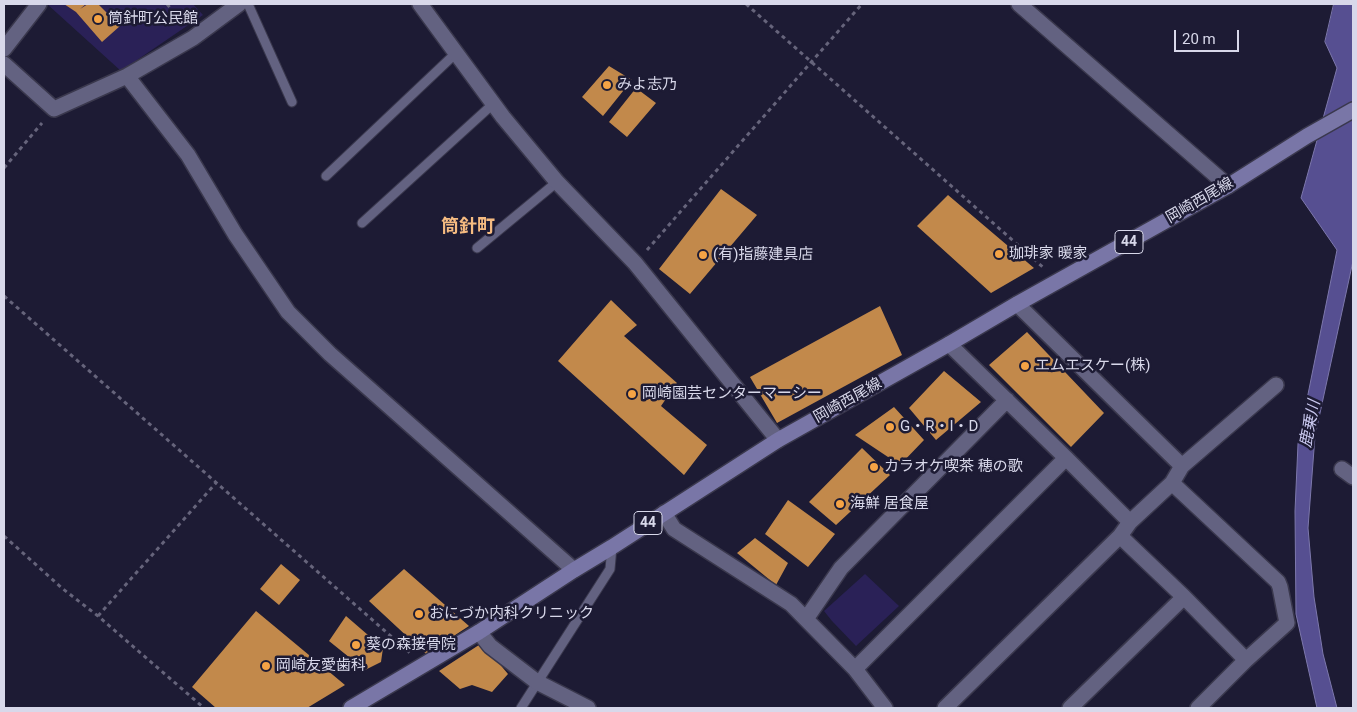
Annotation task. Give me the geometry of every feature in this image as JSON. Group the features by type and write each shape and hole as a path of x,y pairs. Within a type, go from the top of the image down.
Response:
{"main road":[{"name":"岡崎西尾線","path":"352,708 479,632 778,440 1228,186 1307,136 1353,110"}],"street":[{"path":"4,49 39,4"},
{"path":"4,64 54,109 127,76 192,38 240,4"},
{"path":"420,4 503,117 557,182 635,263 778,440"},
{"path":"1019,4 1228,186"},
{"path":"127,76 188,155 235,234 288,312 330,354 574,570"},
{"path":"1017,304 1182,466"},
{"path":"949,344 1130,522"},
{"path":"945,708 1120,536 1130,522 1172,482 1182,466 1276,385"},
{"path":"806,619 842,568 1007,400"},
{"path":"855,670 1066,458"},
{"path":"1172,482 1278,582 1287,623 1246,660 1198,708"},
{"path":"664,513 674,529 791,604 855,670 885,708"},
{"path":"1120,536 1246,660"},
{"path":"1070,708 1184,597"},
{"path":"479,632 490,646 537,682 588,708"}],"lane":[{"path":"248,4 292,102"},
{"path":"326,176 456,53"},
{"path":"362,223 493,104"},
{"path":"477,248 557,182"},
{"path":"521,708 610,569 612,547"}],"path":[{"path":"167,4 192,38"},
{"path":"746,4 1059,281"},
{"path":"635,263 862,4"},
{"path":"4,168 54,109"},
{"path":"4,296 424,665"},
{"path":"98,616 216,483"},
{"path":"4,536 63,589 98,616 204,708"}],"shaded area":[{"path":"47,4 193,4 203,15 121,71"},
{"path":"865,574 899,606 856,646 824,611"}],"water":[{"name":"鹿乗川","path":"1334,4 1353,4 1353,261 1315,436 1308,528 1314,597 1323,654 1337,708 1317,708 1296,614 1295,511 1298,444 1337,250 1301,198 1337,68 1325,42"}],"building":[{"name":"筒針町公民館","path":"64,4 86,4 80,9 88,4 98,4 120,26 102,42 76,12"},
{"path":"609,66 632,80 603,116 582,97"},
{"path":"636,88 656,103 627,137 609,122"},
{"path":"721,189 757,215 690,294 659,269"},
{"path":"948,195 1034,268 991,293 917,226"},
{"name":"岡崎園芸センターマーシー","path":"611,300 637,325 624,336 677,383 661,406 707,445 684,475 558,361"},
{"path":"880,306 902,355 777,423 750,377"},
{"path":"1027,332 1104,413 1071,447 989,365"},
{"path":"944,371 981,402 936,440 909,408"},
{"path":"894,407 924,440 900,465 855,435"},
{"path":"862,448 890,475 836,525 809,502"},
{"path":"788,500 835,534 808,567 765,534"},
{"path":"755,538 788,563 776,585 737,553"},
{"path":"281,564 300,580 279,605 260,589"},
{"name":"おにづか内科クリニック","path":"404,569 469,626 426,654 369,601"},
{"name":"岡崎友愛歯科","path":"256,611 345,685 307,708 216,708 192,687"},
{"name":"葵の森接骨院","path":"346,616 383,648 381,662 365,670 329,641"},
{"path":"482,643 508,674 492,692 472,685 460,689 439,671"}],"place":[{"name":"筒針町公民館","path":"98,19"},
{"name":"みよ志乃","path":"607,85"},
{"name":"珈琲家 暖家","path":"999,254"},
{"name":"(有)指藤建具店","path":"703,255"},
{"name":"エムエスケー(株)","path":"1025,366"},
{"name":"岡崎園芸センターマーシー","path":"632,394"},
{"name":"G・R・I・D","path":"890,427"},
{"name":"カラオケ喫茶 穂の歌","path":"874,467"},
{"name":"海鮮 居食屋","path":"840,504"},
{"name":"おにづか内科クリニック","path":"419,614"},
{"name":"葵の森接骨院","path":"356,645"},
{"name":"岡崎友愛歯科","path":"266,666"}],"district":[{"name":"筒針町","path":"468,227"}]}
